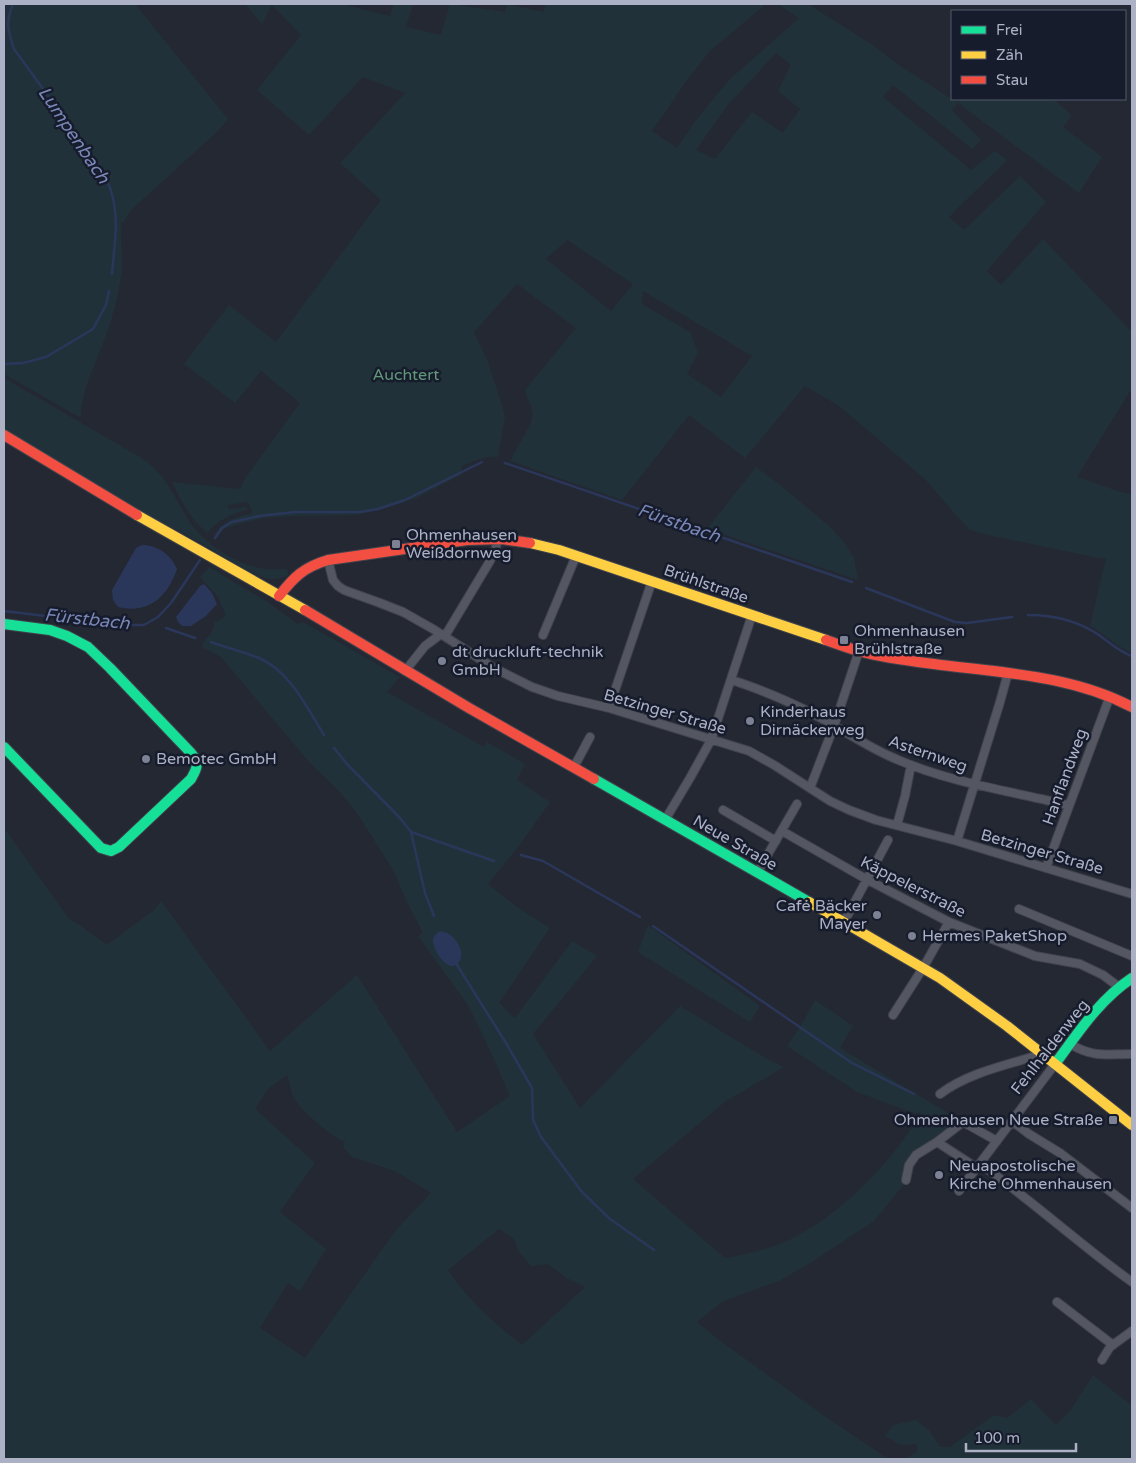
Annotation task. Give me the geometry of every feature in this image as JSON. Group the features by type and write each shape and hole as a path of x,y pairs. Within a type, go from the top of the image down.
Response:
{"street":[{"name":"Neue Straße","path":"4,436 405,671 923,968 977,1004 1132,1125"},
{"name":"Brühlstraße","path":"279,596 301,571 308,566 328,560 467,540 498,539 535,543 859,651 902,660 1071,682 1110,696 1132,707"},
{"path":"405,671 425,646 443,635 490,561 498,539"},
{"path":"543,635 576,556"},
{"name":"Betzinger Straße","path":"328,560 333,580 344,590 403,612 518,681 558,696 609,708 749,752 774,765 830,801 876,820 957,841 1132,894"},
{"path":"609,708 652,582"},
{"path":"665,820 711,740 752,615"},
{"path":"4,624 50,630 67,636 88,648 110,668 192,753 196,759 197,768 185,785 119,847 111,851 101,848 4,746"},
{"path":"810,788 834,726 859,651"},
{"path":"957,841 1008,673"},
{"name":"Asternweg","path":"732,680 807,710 869,747 911,765 947,778 1068,805"},
{"name":"Hanflandweg","path":"1046,868 1110,696"},
{"path":"574,767 590,737"},
{"path":"897,825 911,765"},
{"path":"757,873 797,804"},
{"path":"723,810 776,841"},
{"name":"Käppelerstraße","path":"782,831 866,879 949,922 1035,956 1080,964 1103,975 1119,986"},
{"path":"844,922 888,840"},
{"path":"1019,909 1132,956"},
{"path":"893,1015 949,922"},
{"name":"Fehlhaldenweg","path":"959,1191 1098,1008 1119,986 1132,978"},
{"path":"1070,1044 1095,1055 1132,1054"},
{"path":"940,1094 968,1078 1042,1054"},
{"path":"1012,1121 1034,1137 1060,1152 1132,1208"},
{"path":"906,1180 909,1166 916,1154 937,1142 963,1122 997,1141"},
{"path":"937,1142 1009,1185 1132,1282"},
{"path":"1057,1302 1113,1345"},
{"path":"1102,1360 1113,1345 1132,1332"}],"green space":[{"path":"4,4 135,4 228,119 218,131 130,211 124,222 121,222 122,268 117,299 109,328 89,379 79,417 4,374"},
{"name":"Auchtert","path":"245,4 342,4 390,16 394,4 413,4 406,27 441,35 450,4 505,12 507,4 543,12 546,4 766,4 710,51 687,80 652,131 677,148 696,120 729,80 799,18 778,4 808,4 958,103 952,110 981,140 972,149 893,85 883,97 971,170 995,151 1007,160 949,217 964,230 1020,176 1046,202 987,271 1001,285 1043,239 1132,332 1132,388 1077,477 1132,494 1132,653 1090,626 1106,558 970,530 925,479 839,406 805,386 745,458 689,415 622,500 510,461 531,423 533,413 525,390 576,328 517,284 474,332 488,362 505,417 498,457 484,458 461,467 463,474 414,499 386,508 357,515 263,518 224,529 213,540 219,528 224,524 235,518 253,513 248,502 228,505 229,509 247,507 247,510 225,518 207,533 186,509 172,482 240,489 246,477 300,403 261,371 235,403 184,364 229,305 276,342 381,200 340,163 405,93 363,77 309,135 257,90 301,35 272,5 262,24","holes":["776,53 791,65 778,91 800,109 783,133 752,112 715,159 696,150 727,106","567,240 633,284 611,311 546,259","643,291 752,356 721,397 687,374 698,353 690,332 642,304"]},
{"path":"960,100 1054,100 1072,115 1063,127 1102,157 1079,193 958,103"},
{"path":"4,378 149,464 169,486 195,529 211,544 239,561 259,568 286,569 288,575 273,579 252,573 189,536 160,522 4,429"},
{"path":"756,467 828,525 844,542 854,558 858,580 707,529"},
{"path":"209,567 268,602 297,624 303,622 400,677 387,692 484,747 487,742 525,764 517,780 550,802 521,843 488,884 517,907 550,928 499,1003 515,1018 572,941 597,956 533,1034 580,1108 680,1006 769,1060 784,1067 726,1101 633,1179 725,1258 759,1251 783,1243 810,1229 828,1216 847,1201 881,1167 897,1148 921,1112 908,1111 857,1092 787,1046 815,1000 853,1026 840,1048 963,1122 916,1155 905,1183 874,1221 812,1262 779,1281 723,1301 697,1322 723,1343 888,1459 4,1459 4,828 69,919 107,945 154,910 161,901 270,1051 357,975 457,1132 510,1096 468,1005 418,936 423,933 393,870 357,813 339,791 309,762 221,657 202,647 213,630 214,623 226,616 218,597 200,577","holes":["287,1075 297,1103 309,1116 345,1142 343,1147 352,1157 395,1171 431,1193 396,1230 305,1358 260,1328 288,1283 300,1291 326,1249 280,1212 315,1163 255,1109 268,1089","499,1229 513,1238 519,1252 531,1266 548,1264 567,1278 585,1287 522,1345 501,1328 464,1292 448,1270"]},
{"path":"648,925 760,1006 750,1022 638,952"},
{"path":"1093,1375 1132,1406 1132,1459 904,1459 917,1452 917,1444 901,1445 885,1436 893,1425 916,1420 929,1430 940,1447 950,1447 994,1415 1007,1418 1031,1399 1056,1425 1070,1411"}],"water":[{"path":"142,545 159,549 168,555 177,569 168,588 155,602 138,608 118,607 113,600 112,590 136,548"},
{"path":"204,584 212,593 217,604 206,616 191,626 182,626 176,617 200,586"},
{"path":"440,931 450,935 457,942 461,950 461,958 455,965 446,964 435,949 433,939"}],"waterway":[{"name":"Lumpenbach","path":"13,4 8,27 14,49 102,170 110,188 114,201 116,222 112,274"},
{"name":"Lumpenbach","path":"4,364 23,363 46,357 93,329 106,305 109,291"},
{"name":"Fürstbach","path":"215,538 222,528 232,522 259,516 295,512 360,512 378,509 405,500 482,462"},
{"name":"Fürstbach","path":"505,463 852,582"},
{"name":"Fürstbach","path":"4,611 121,625 144,625 158,617 171,603 200,560"},
{"name":"Fürstbach","path":"866,588 955,622 967,623 1012,617"},
{"name":"Fürstbach","path":"1028,615 1047,616 1083,626 1119,650 1132,656"},
{"path":"166,628 195,638"},
{"path":"211,642 259,658 280,672 297,691 324,735"},
{"path":"334,748 411,832 425,893 434,916"},
{"path":"411,832 494,861"},
{"path":"521,855 543,861 640,917"},
{"path":"653,926 852,1063 914,1094"},
{"path":"457,965 532,1088 533,1120 541,1137 582,1192 610,1219 654,1250"}],"traffic: fast":[{"path":"4,624 50,630 88,647 191,753 196,760 197,766 191,779 119,847 111,851 101,848 4,747"},
{"path":"594,779 809,902"},
{"path":"1055,1064 1099,1007 1109,996 1132,978"}],"traffic: slow":[{"path":"137,515 305,610"},
{"path":"530,543 559,550 826,640"},
{"path":"809,902 940,978 1007,1026 1132,1125"}],"traffic: jam":[{"path":"4,435 137,515"},
{"path":"279,596 306,569 328,560 467,540 502,539 530,543"},
{"path":"305,610 469,708 594,779"},
{"path":"826,640 855,650 887,657 1010,673 1060,682 1109,696 1132,707"}],"place":[{"name":"Ohmenhausen Weißdornweg","path":"396,544"},
{"name":"Ohmenhausen Brühlstraße","path":"844,640"},
{"name":"dt druckluft-technik GmbH","path":"442,661"},
{"name":"Kinderhaus Dirnäckerweg","path":"750,721"},
{"name":"Bemotec GmbH","path":"146,759"},
{"name":"Café Bäcker Mayer","path":"877,915"},
{"name":"Hermes PaketShop","path":"912,936"},
{"name":"Ohmenhausen Neue Straße","path":"1113,1120"},
{"name":"Neuapostolische Kirche Ohmenhausen","path":"939,1175"}]}
